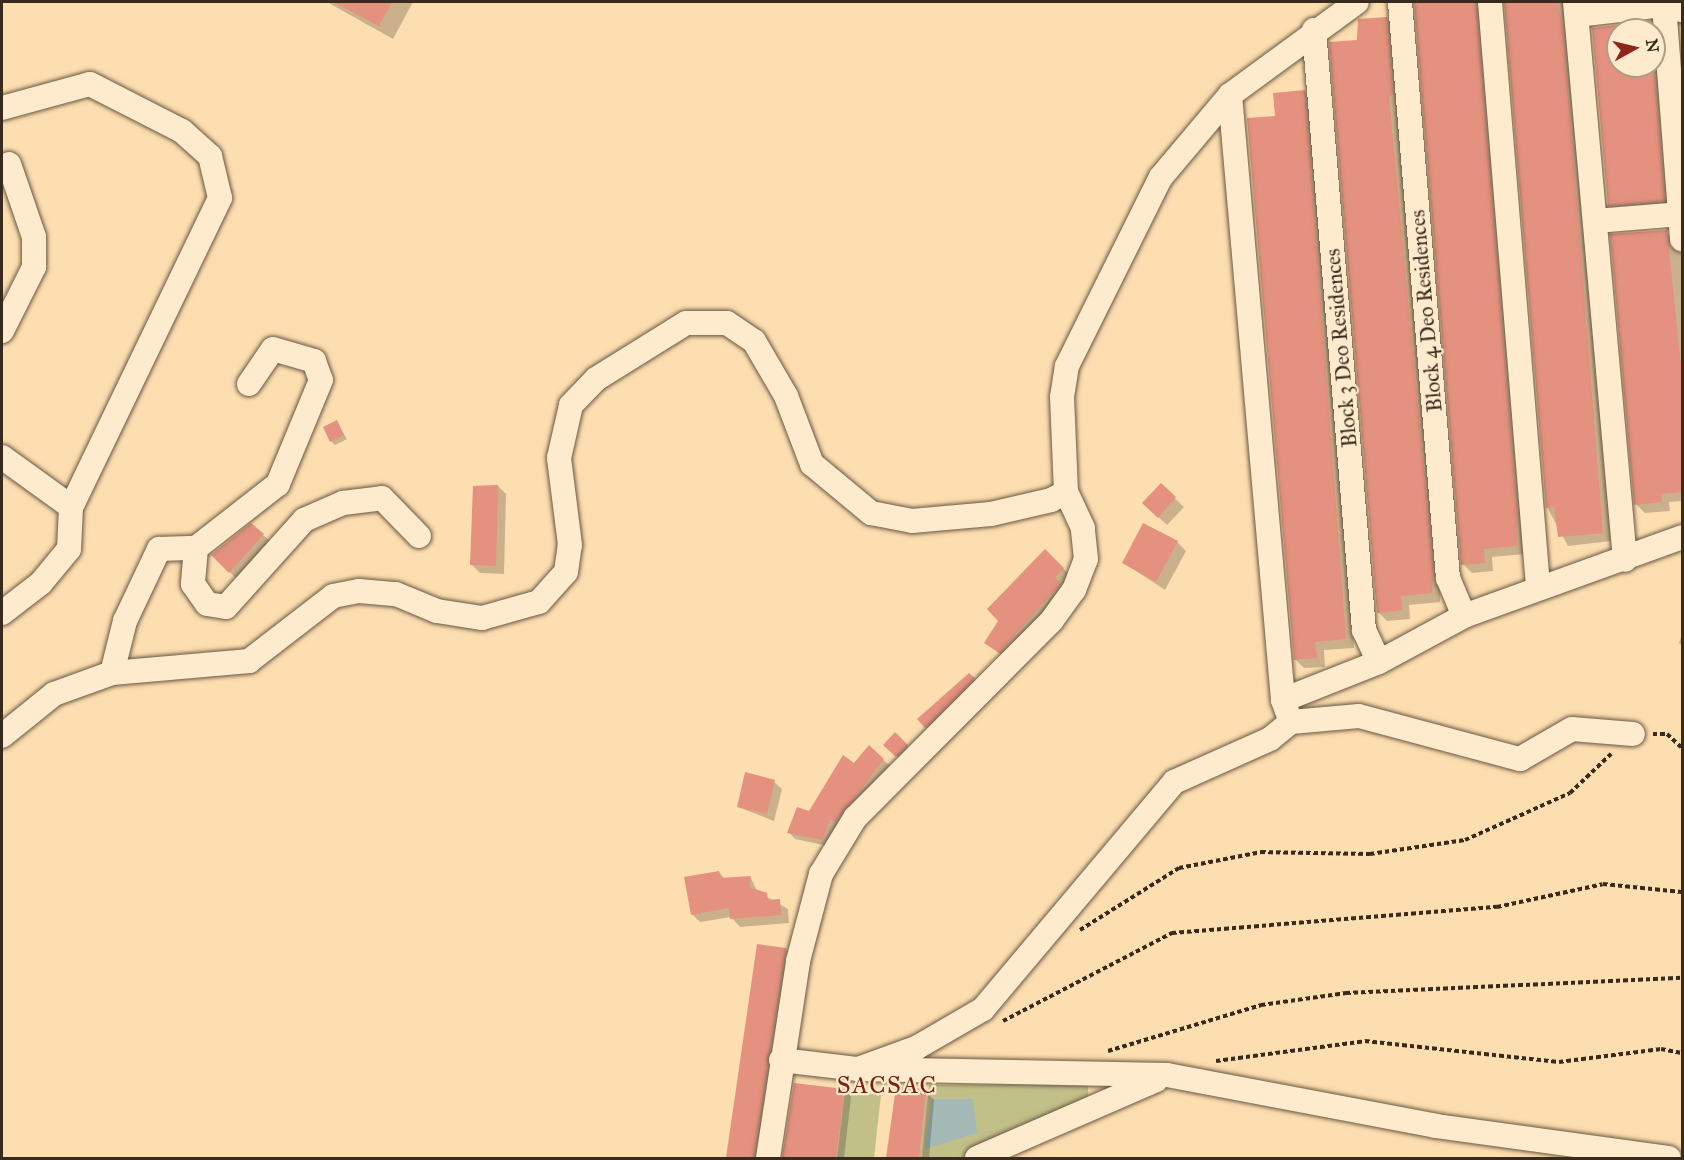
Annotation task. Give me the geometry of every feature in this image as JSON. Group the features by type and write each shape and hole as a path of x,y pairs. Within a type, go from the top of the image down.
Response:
{"street":[{"path":"768,1158 781,1060 809,906 821,874 855,818 1052,620 1074,590 1086,559 1083,528 1066,492 1062,397 1067,366 1161,177 1230,95 1314,30 1357,2"},
{"name":"Block 4 Deo Residences","path":"1400,2 1448,578 1464,616"},
{"path":"1490,2 1538,586"},
{"path":"1625,560 1576,8 1673,7 1683,238"},
{"name":"Block 3 Deo Residences","path":"1314,30 1364,630 1379,662"},
{"path":"2,108 90,84 182,131 210,156 220,198 71,507 69,549 41,583 2,613"},
{"path":"1230,95 1287,711"},
{"path":"2,331 34,267 34,237 9,164"},
{"path":"1595,221 1682,214"},
{"path":"2,736 54,694 112,673 237,666 333,596 359,591 396,594 456,616 512,613 539,602 566,572 570,545 559,458 571,405 596,379 686,323 728,323 754,341 786,396 812,464 871,513 912,521 990,514 1051,500 1066,492"},
{"path":"112,673 125,621 159,549 196,548 278,484 321,380 314,361 273,349 249,384"},
{"path":"2,457 71,507"},
{"path":"196,548 193,584 207,604 226,607 304,520 343,503 382,498 419,536"},
{"path":"858,1069 916,1048 983,1009 1174,782 1270,739 1287,711 1464,616 1538,586 1625,560 1683,537"},
{"path":"1287,711 1359,716 1520,759 1572,729 1633,734"},
{"path":"781,1060 858,1069 1071,1077 1167,1075 1436,1126 1668,1158"},
{"path":"977,1158 1167,1075"}],"path":[{"path":"1075,932 1179,868 1261,852 1370,854 1465,840 1570,793 1633,734 1667,734 1683,748"},
{"path":"991,1028 1172,933 1497,907 1603,884 1683,892"},
{"path":"1098,1054 1261,1005 1346,993 1683,978"},
{"path":"1210,1061 1365,1041 1559,1062 1661,1049 1683,1053"}],"shaded area":[{"path":"1088,1084 1088,1102 961,1158 922,1158 929,1085"},
{"path":"845,1091 881,1095 874,1158 837,1158"},
{"path":"932,1099 973,1099 977,1133 925,1149"}],"building":[{"path":"333,2 392,2 379,26"},
{"path":"1414,2 1476,2 1517,510 1517,546 1484,549 1485,563 1461,565"},
{"path":"1504,2 1557,2 1563,27 1603,533 1558,537 1554,507 1546,508"},
{"path":"1387,17 1393,95 1389,96 1433,567 1432,593 1401,596 1402,610 1377,613 1329,42 1357,40 1358,19"},
{"path":"1606,26 1606,78 1655,78 1665,201 1608,206 1592,28"},
{"path":"1305,90 1346,639 1315,642 1317,658 1294,660 1247,118 1275,116 1273,93"},
{"path":"1667,230 1683,385 1683,492 1661,494 1662,502 1634,505 1610,234"},
{"path":"337,420 344,435 330,442 323,427"},
{"path":"1161,483 1176,497 1158,518 1142,503"},
{"path":"498,485 496,566 470,565 473,486"},
{"path":"251,523 264,534 229,573 211,555"},
{"path":"1143,523 1178,541 1156,582 1122,563"},
{"path":"1045,549 1064,568 1055,578 1061,583 999,653 984,643 998,621 987,609"},
{"path":"969,673 975,678 925,728 917,719"},
{"path":"895,732 908,745 896,757 883,745"},
{"path":"869,745 884,759 836,822 830,820 822,840 787,833 797,807 809,811 843,755 854,763"},
{"path":"745,772 775,780 767,814 737,807"},
{"path":"719,871 721,878 751,876 749,887 767,893 768,900 780,899 781,915 730,919 729,908 691,915 684,877"},
{"path":"757,944 786,948 754,1158 726,1158"},
{"path":"794,1083 845,1089 836,1158 782,1158"},
{"path":"896,1087 926,1089 919,1158 886,1158"}],"district":[{"name":"SACSAC","path":"887,1086"}]}
